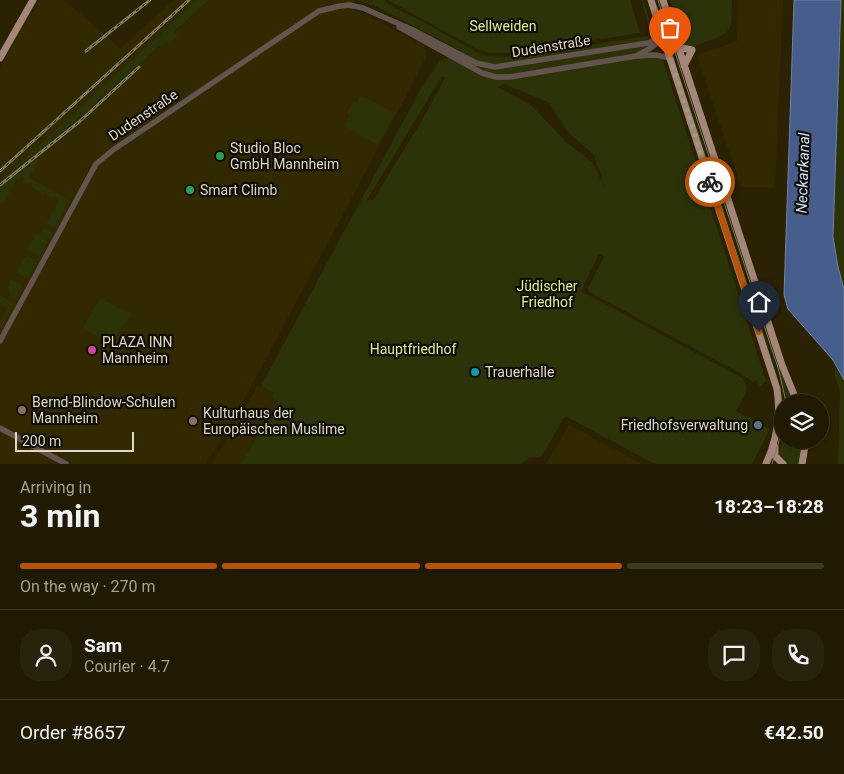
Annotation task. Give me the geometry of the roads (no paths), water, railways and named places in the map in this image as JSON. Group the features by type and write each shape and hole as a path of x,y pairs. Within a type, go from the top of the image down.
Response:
{"main road":[{"path":"0,58 33,0"},
{"path":"651,0 771,367 777,394"},
{"path":"663,0 793,394"},
{"path":"678,47 692,50 684,66"},
{"path":"685,105 691,111 698,108"},
{"path":"766,464 774,444"},
{"path":"775,449 776,456 783,464"},
{"path":"802,464 806,450"}],"street":[{"name":"Dudenstraße","path":"0,341 101,158 319,11 330,7 349,5 363,8 413,30 469,60 495,66 652,42 657,34 657,19"},
{"name":"Dudenstraße","path":"381,16 476,70 496,77 519,76 636,56 656,55 670,58"},
{"path":"663,38 671,24"},
{"name":"Dudenstraße","path":"636,56 663,38"},
{"path":"0,428 66,464"}],"water":[{"name":"Neckarkanal","path":"794,0 841,0 833,237 844,289 844,380 833,360 788,309 784,295"}],"tram line":[{"path":"658,0 779,371 784,394"},
{"path":"772,464 777,449"}],"railway":[{"path":"86,51 150,0"},
{"path":"0,171 189,0"},
{"path":"0,185 79,122 139,67"}],"place":[{"name":"Studio Bloc GmbH Mannheim","path":"220,156"},
{"name":"Smart Climb","path":"190,190"},
{"name":"PLAZA INN Mannheim","path":"92,350"},
{"name":"Trauerhalle","path":"475,372"},
{"name":"Bernd-Blindow-Schulen Mannheim","path":"22,410"},
{"name":"Kulturhaus der Europäischen Muslime","path":"193,421"},
{"name":"Friedhofsverwaltung","path":"758,425"}],"park label":[{"name":"Sellweiden","path":"503,26"},
{"name":"Jüdischer Friedhof","path":"547,294"},
{"name":"Hauptfriedhof","path":"413,349"}]}
